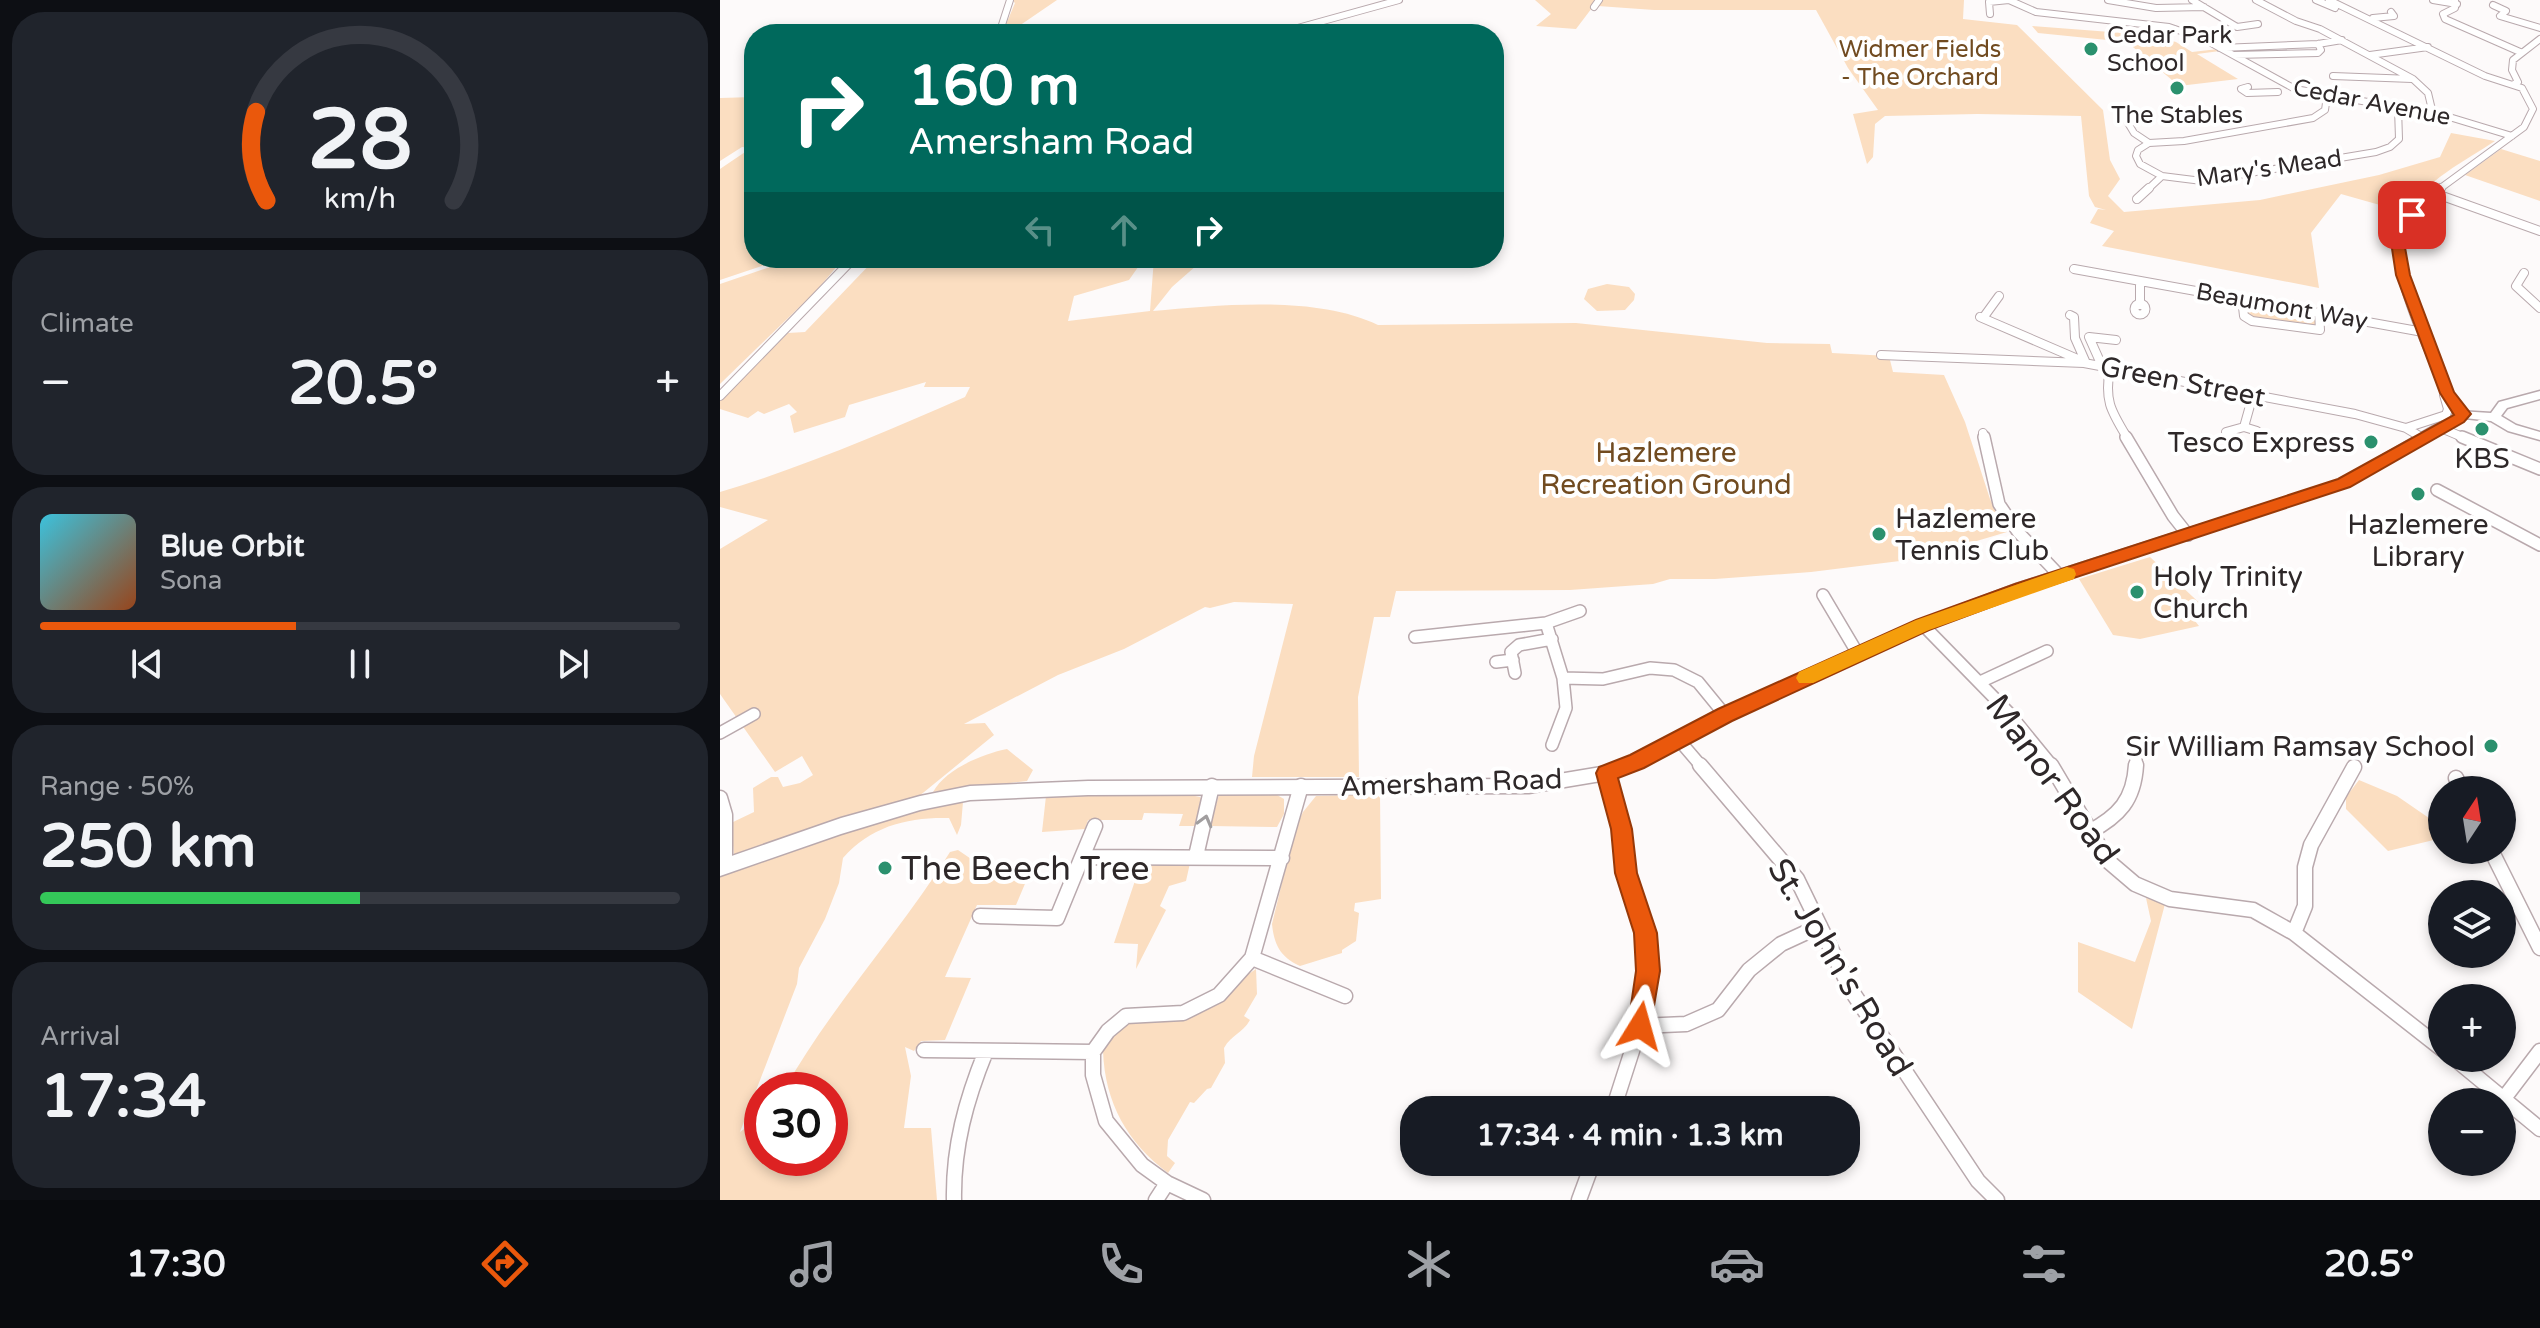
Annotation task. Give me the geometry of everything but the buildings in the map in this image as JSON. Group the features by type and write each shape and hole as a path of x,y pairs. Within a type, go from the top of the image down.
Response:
{"main road":[{"path":"2494,417 2503,405 2540,395"},
{"name":"Amersham Road","path":"722,867 854,822 920,803 970,793 1212,786 1529,786 1607,773 1637,762 1725,715 1923,625 2060,576 2344,483 2463,414"},
{"path":"2463,414 2494,417 2512,428 2540,436"}],"street":[{"path":"1002,24 1010,0"},
{"path":"1312,24 1399,0"},
{"path":"1594,7 1599,0"},
{"path":"1990,14 1989,2 2009,0"},
{"name":"Cedar Avenue","path":"2009,0 2036,12 2169,27 2220,48 2286,86 2433,114 2512,136"},
{"path":"2146,0 2149,8"},
{"path":"2192,0 2236,27 2258,24"},
{"path":"2256,0 2342,40 2413,79 2428,93 2433,114"},
{"path":"2316,0 2418,48"},
{"path":"2329,0 2367,15 2485,76 2514,84 2527,93 2536,113 2524,127 2434,193 2412,215 2398,242 2403,275 2423,332 2447,393 2463,414"},
{"path":"2433,0 2456,2"},
{"path":"2456,2 2443,14 2445,19 2520,52"},
{"path":"2109,3 2149,8 2204,7"},
{"path":"2493,5 2506,11 2500,14 2504,18 2540,28"},
{"path":"2367,15 2394,16 2391,12"},
{"path":"2115,13 2124,22"},
{"path":"2514,84 2518,82 2511,65 2520,52 2540,39"},
{"path":"2220,48 2318,44 2342,40"},
{"path":"2233,55 2318,53 2321,50 2318,44"},
{"path":"2369,55 2429,47"},
{"path":"2333,76 2413,79"},
{"path":"2248,87 2241,89 2247,93 2278,92"},
{"name":"Mary's Mead","path":"2327,96 2328,107 2324,113 2313,118 2184,141 2149,143 2138,150 2136,156 2140,164 2162,176 2202,181 2376,152 2390,147 2399,139 2398,108"},
{"path":"2128,123 2134,133 2149,143"},
{"path":"2137,199 2162,176"},
{"path":"2434,193 2540,231"},
{"path":"720,396 844,268"},
{"name":"Beaumont Way","path":"2074,269 2423,332"},
{"path":"2524,273 2516,286 2540,308"},
{"path":"2140,281 2140,305"},
{"path":"1999,296 1982,318 2069,353 2085,363"},
{"path":"2242,298 2244,316 2252,321 2320,330 2319,312"},
{"path":"2070,315 2078,326 2075,338 2085,363"},
{"path":"2116,340 2089,337 2106,367 2109,407 2173,516 2188,535"},
{"name":"Green Street","path":"1881,355 2085,363 2355,414 2406,428 2421,437"},
{"path":"2406,428 2446,415 2448,409 2443,397 2447,393"},
{"path":"2244,427 2253,395"},
{"path":"2233,443 2226,432 2244,427 2257,431"},
{"path":"2441,428 2540,469"},
{"path":"1983,433 1999,504 2018,532 2060,576"},
{"path":"2437,490 2540,545"},
{"path":"1823,595 1858,654"},
{"path":"1415,637 1546,623 1580,611"},
{"path":"1546,623 1563,678 1566,708 1552,745"},
{"name":"Manor Road","path":"1923,625 1980,682 2050,763 2108,861 2135,884 2170,899 2253,910 2294,933 2428,1038"},
{"path":"1515,673 1511,652 1519,645 1552,639"},
{"path":"1980,682 2047,651"},
{"path":"1496,662 1513,660"},
{"path":"1563,678 1603,679 1650,668 1674,670 1698,682 1725,715"},
{"path":"720,733 754,714"},
{"name":"St. John's Road","path":"1678,739 1797,879 1851,990 1978,1181 1997,1200"},
{"path":"2089,832 2113,820 2129,801 2136,777 2136,747"},
{"path":"2294,933 2305,906 2305,867 2311,845 2354,767"},
{"path":"1607,773 1622,829 1626,873 1646,933 1648,971 1640,1026 1618,1096"},
{"path":"1196,856 1212,786"},
{"path":"1203,1200 1167,1183 1142,1165 1106,1121 1093,1075 1093,1052 1108,1031 1126,1016 1183,1013 1219,995 1252,958 1301,786"},
{"path":"720,798 725,815 722,867"},
{"path":"980,916 1057,918 1095,826"},
{"path":"1082,857 1282,858"},
{"path":"2498,864 2540,948"},
{"path":"1640,1026 1686,1024 1718,1010 1749,970 1781,944 1820,926"},
{"path":"1252,958 1345,996"},
{"path":"924,1050 1093,1052"},
{"path":"954,1200 957,1135 972,1084 986,1051"},
{"path":"2512,1088 2540,1051"},
{"path":"2472,1072 2493,1088"},
{"path":"2516,1107 2540,1129"},
{"path":"1579,1200 1588,1176"},
{"path":"1156,1200 1167,1183"}],"green space":[{"path":"1012,0 1057,0 1022,24 1006,24 1015,3"},
{"path":"1535,0 1598,0 1576,29 1536,26 1551,14"},
{"name":"Widmer Fields - The Orchard","path":"1602,0 1964,0 1963,19 2017,25 2103,110 2110,160 2120,179 2108,196 2124,212 2260,200 2379,175 2440,157 2451,133 2495,141 2435,181 2408,213 2341,194 2311,233 2319,288 2102,246 2114,231 2090,223 2098,209 2106,210 2095,207 2089,196 2081,116 1885,116 1875,124 1873,157 1867,164 1853,114 1878,110 1848,68 1816,10 1654,10 1598,6"},
{"path":"2032,26 2150,35 2176,42 2192,52 2218,49 2220,51 2197,54 2238,79 2179,86 2127,42 2038,33"},
{"path":"744,97 744,147 720,161 720,98"},
{"path":"2501,149 2540,161 2540,201 2465,175"},
{"path":"744,153 744,268 756,268 720,280 720,169"},
{"path":"767,268 836,268 720,384 720,284"},
{"name":"Hazlemere Recreation Ground","path":"866,268 1137,268 1129,280 1074,296 1068,321 1150,311 1153,268 1194,268 1172,287 1153,311 1267,304 1326,309 1378,325 1576,323 1767,343 1830,344 1832,353 1889,356 1893,372 1944,375 1965,422 1990,499 2007,532 1916,559 1811,572 1670,579 1653,584 1570,590 1396,591 1390,617 1374,617 1358,697 1359,777 1252,777 1254,756 1293,604 1234,602 1205,607 1124,649 1058,675 964,724 985,723 994,735 918,797 865,811 734,856 731,823 754,812 753,788 771,777 778,777 783,787 800,783 813,775 802,756 775,772 720,694 720,549 768,520 720,507 720,492 874,436 965,397 970,387 924,387 926,382 849,405 845,417 794,433 790,416 797,412 789,404 764,414 758,411 748,418 720,409 720,401 788,333 805,332"},
{"path":"1607,284 1629,287 1635,294 1625,310 1597,311 1584,299 1588,289"},
{"path":"2245,303 2316,315 2316,327 2247,316"},
{"path":"2150,557 2206,609 2188,612 2199,626 2140,639 2113,635 2079,579"},
{"path":"1007,749 1033,770 1027,781 933,792 947,776 966,764"},
{"path":"2359,780 2397,796 2428,817 2428,841 2388,851 2346,809 2346,797"},
{"path":"1185,794 1200,797 1202,801 1196,826 1179,826 1183,814 1144,813 1142,820 1088,820 1085,829 1042,832 1046,796"},
{"path":"1380,794 1381,899 1355,903 1354,911 1359,913 1356,941 1342,953 1300,966 1279,949 1272,924 1295,829 1316,796"},
{"path":"1219,795 1277,795 1284,799 1284,814 1277,827 1210,826"},
{"path":"963,802 957,835 949,818 919,819 878,831 843,858 839,883 825,919 799,968 797,984 763,1072 744,1072 744,1122 740,1132 744,1129 744,1176 848,1176 848,1072 795,1072 950,852 958,850 999,878 1027,879 1016,905 977,905 945,977 971,978 945,1040 921,1041 914,1051 905,1047 911,1076 904,1128 931,1128 937,1200 720,1200 720,875 849,830 931,807"},
{"path":"1141,863 1190,863 1186,881 1169,886 1160,906 1166,910 1136,969 1138,944 1114,943"},
{"path":"2146,898 2165,904 2132,1029 2078,992 2078,942 2135,962 2151,921"},
{"path":"1256,969 1257,994 1244,1016 1250,1020 1224,1048 1225,1063 1211,1088 1194,1103 1190,1102 1168,1140 1167,1156 1175,1163 1168,1173 1141,1148 1121,1120 1108,1088 1103,1051 1122,1022 1185,1017"}],"slow traffic":[{"path":"1806,678 1923,625 2067,574"}],"place":[{"name":"Cedar Park School","path":"2091,49"},
{"name":"The Stables","path":"2177,88"},
{"name":"KBS","path":"2482,429"},
{"name":"Tesco Express","path":"2371,442"},
{"name":"Hazlemere Library","path":"2418,494"},
{"name":"Hazlemere Tennis Club","path":"1879,534"},
{"name":"Holy Trinity Church","path":"2137,592"},
{"name":"Sir William Ramsay School","path":"2491,746"},
{"name":"The Beech Tree","path":"885,868"}],"route":[{"path":"1640,1026 1648,971 1646,933 1626,873 1622,829 1607,773 1637,762 1725,715 1923,625 2021,588 2344,483 2421,437 2459,419 2463,414 2450,400 2403,275 2398,242 2412,215"}]}
